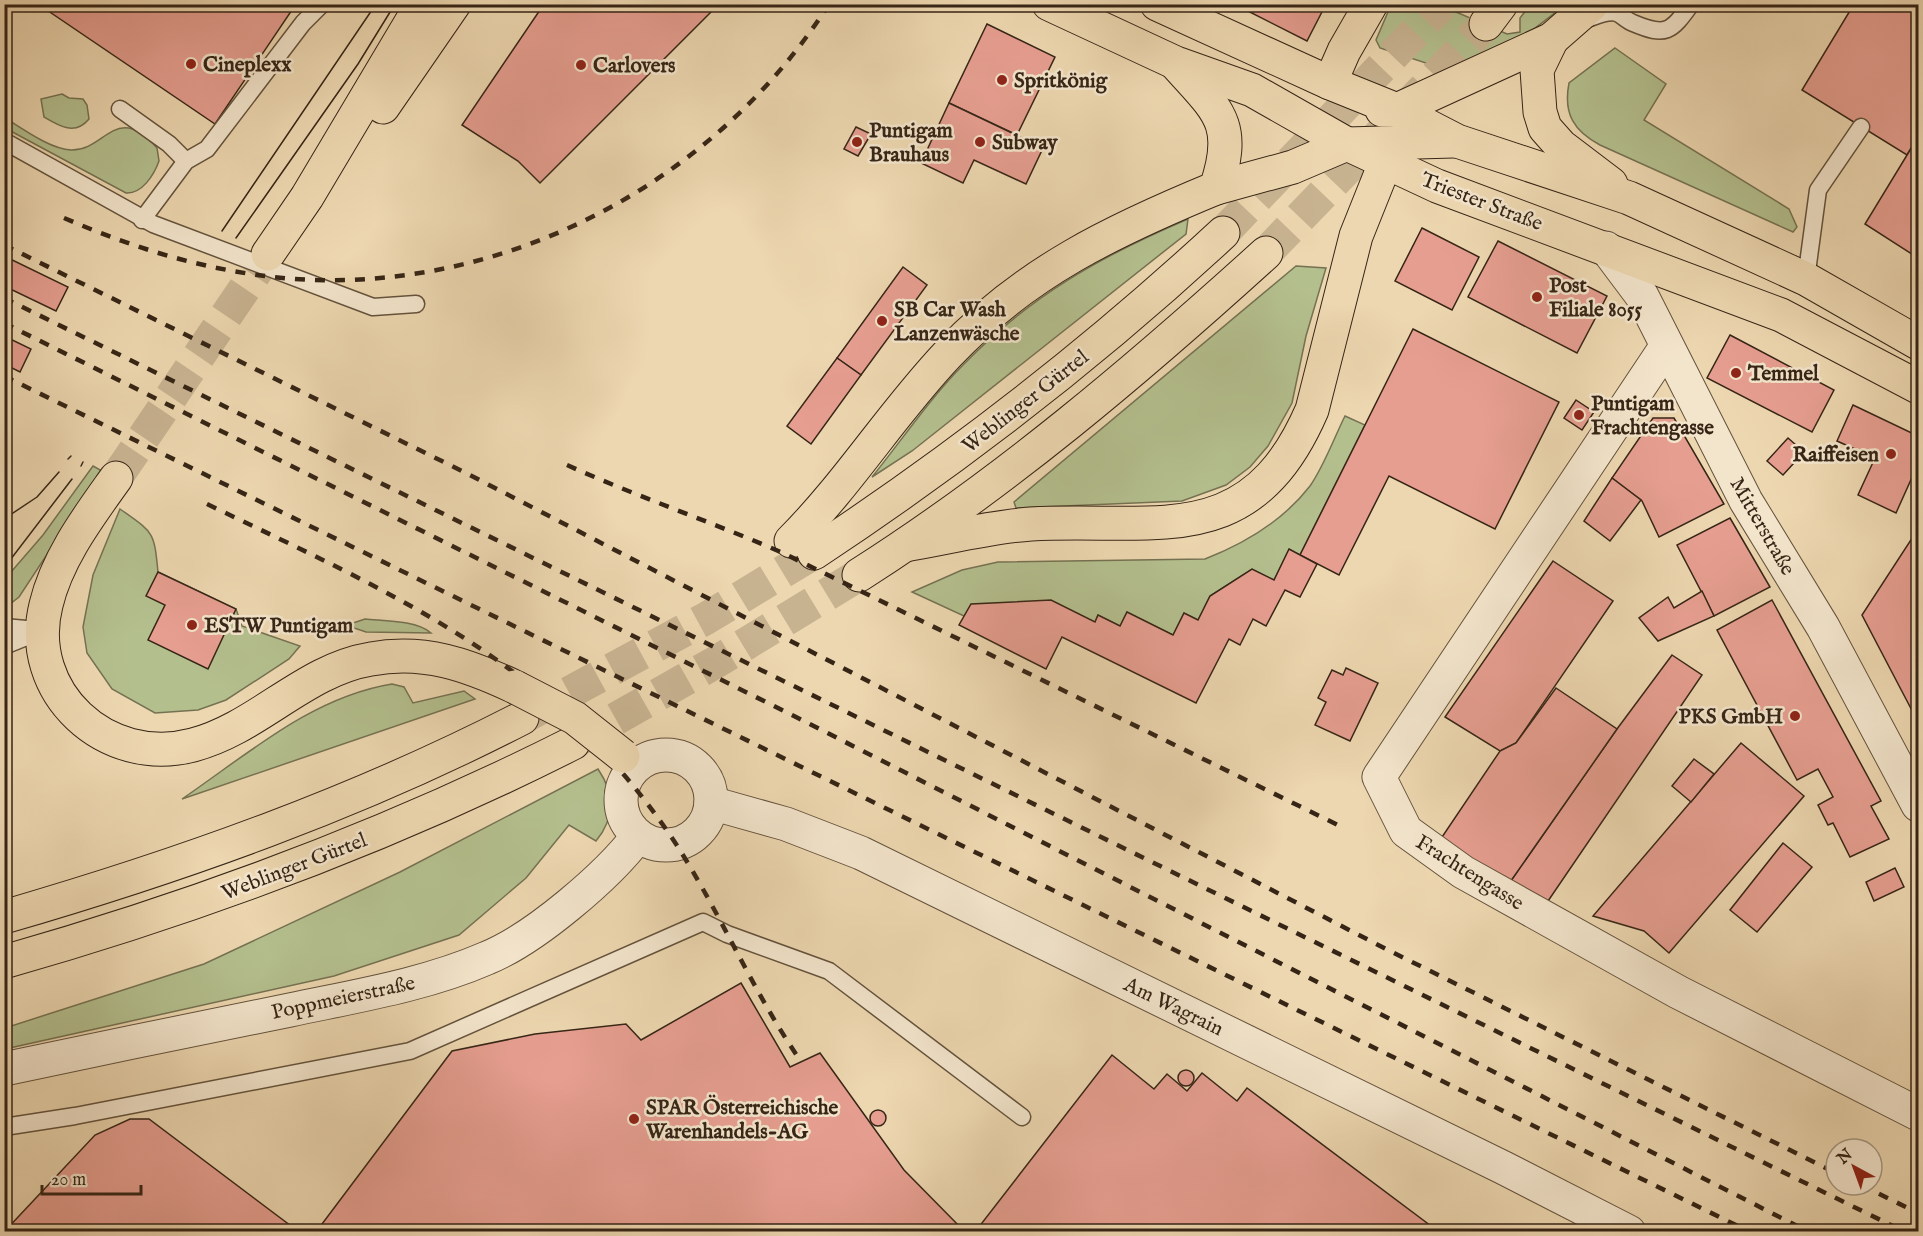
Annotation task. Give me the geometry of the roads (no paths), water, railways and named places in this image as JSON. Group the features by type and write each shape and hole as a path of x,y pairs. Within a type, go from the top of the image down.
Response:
{"main road":[{"path":"268,254 307,197 422,4"},
{"path":"307,197 346,161 454,4"},
{"name":"Triester Straße","path":"1049,4 1176,63 1252,90 1437,186 1781,315 1918,387"},
{"path":"1157,4 1339,96 1397,110 1457,141 1629,198 1806,279 1918,343"},
{"path":"905,545 1030,524 1148,525 1208,517 1236,505 1262,487 1285,462 1312,410 1356,236 1367,149 1339,96 1344,51 1371,4"},
{"path":"1397,110 1571,23"},
{"path":"1571,23 1537,70 1540,112 1545,128 1562,146 1629,198"},
{"path":"1176,63 1223,121 1227,142 1224,164 1216,188"},
{"path":"1273,101 1339,96"},
{"path":"1216,188 1367,149 1457,141"},
{"name":"Weblinger Gürtel","path":"1216,188 1147,216 1086,246 1012,295 948,354 840,489 802,547 934,471 1054,380 1223,233"},
{"name":"Weblinger Gürtel","path":"859,575 905,545 1051,438 1159,350 1266,253"},
{"path":"116,478 63,561 46,603 41,631 42,650 56,687 77,715 92,728 109,737 147,748 191,746 215,738 267,711 330,670 374,658 425,656 445,659 482,671 519,702 582,723 628,762"},
{"name":"Weblinger Gürtel","path":"4,917 139,876 261,833 430,763 519,702"},
{"name":"Weblinger Gürtel","path":"4,963 150,918 332,853 452,802 573,743"},
{"path":"4,908 37,907"}],"street":[{"name":"Mitterstraße","path":"1606,249 1638,290 1746,501 1823,627 1918,805"},
{"name":"Frachtengasse","path":"1666,347 1379,777 1406,831 1463,872 1678,992 1918,1114"},
{"path":"660,754 683,757 701,770 707,780 711,803 704,824 686,841 664,845 638,836 623,817 620,801 628,762 660,754"},
{"name":"Am Wagrain","path":"711,803 797,828 861,853 1629,1232"},
{"name":"Poppmeierstraße","path":"4,1069 303,1007 448,973 490,957 561,910 618,861 638,836"}],"lane":[{"path":"142,220 186,161 207,149 303,23 322,4"},
{"path":"1571,23 1616,13 1659,32 1669,30 1676,25 1691,4"},
{"path":"120,109 169,144 186,161"},
{"path":"1806,279 1818,190 1861,127"},
{"path":"4,141 142,220 373,307 416,304"},
{"path":"4,627 41,631"},
{"path":"4,646 41,631"},
{"path":"4,1127 75,1116 410,1051 703,922 727,934 829,971 1022,1117"}],"tunnel":[{"path":"1223,233 1442,4"},
{"path":"1266,253 1486,24"},
{"path":"116,478 268,254"},
{"path":"526,716 705,619 814,553"},
{"path":"573,743 716,662 859,575"}],"tram line":[{"path":"222,231 376,4"},
{"path":"236,238 358,64 395,4"},
{"path":"68,459 71,456"},
{"path":"81,466 83,462"},
{"path":"4,519 37,497 59,472"},
{"path":"4,568 72,479"}],"railway":[{"path":"64,218 148,250 206,266 265,276 295,279 374,279 452,267 527,245 599,214 666,173 728,124 782,67 829,4"},
{"path":"4,245 466,473 1386,949 1824,1167"},
{"path":"4,298 1905,1232"},
{"path":"4,323 794,716 1809,1232"},
{"path":"4,376 1750,1232"},
{"path":"567,465 783,553 1342,827"},
{"path":"207,504 343,570 467,640 524,680 579,727 629,781 676,844 767,1007 800,1060"},
{"path":"1884,1196 1918,1213"}],"place":[{"name":"Cineplexx","path":"191,64"},
{"name":"Carlovers","path":"581,65"},
{"name":"Spritkönig","path":"1002,80"},
{"name":"Puntigam Brauhaus","path":"857,142"},
{"name":"Subway","path":"980,142"},
{"name":"Post Filiale 8055","path":"1537,297"},
{"name":"SB Car Wash Lanzenwäsche","path":"882,321"},
{"name":"Temmel","path":"1736,373"},
{"name":"Puntigam Frachtengasse","path":"1579,415"},
{"name":"Raiffeisen","path":"1891,454"},
{"name":"ESTW Puntigam","path":"192,625"},
{"name":"PKS GmbH","path":"1795,716"},
{"name":"SPAR Österreichische Warenhandels-AG","path":"634,1119"}]}
